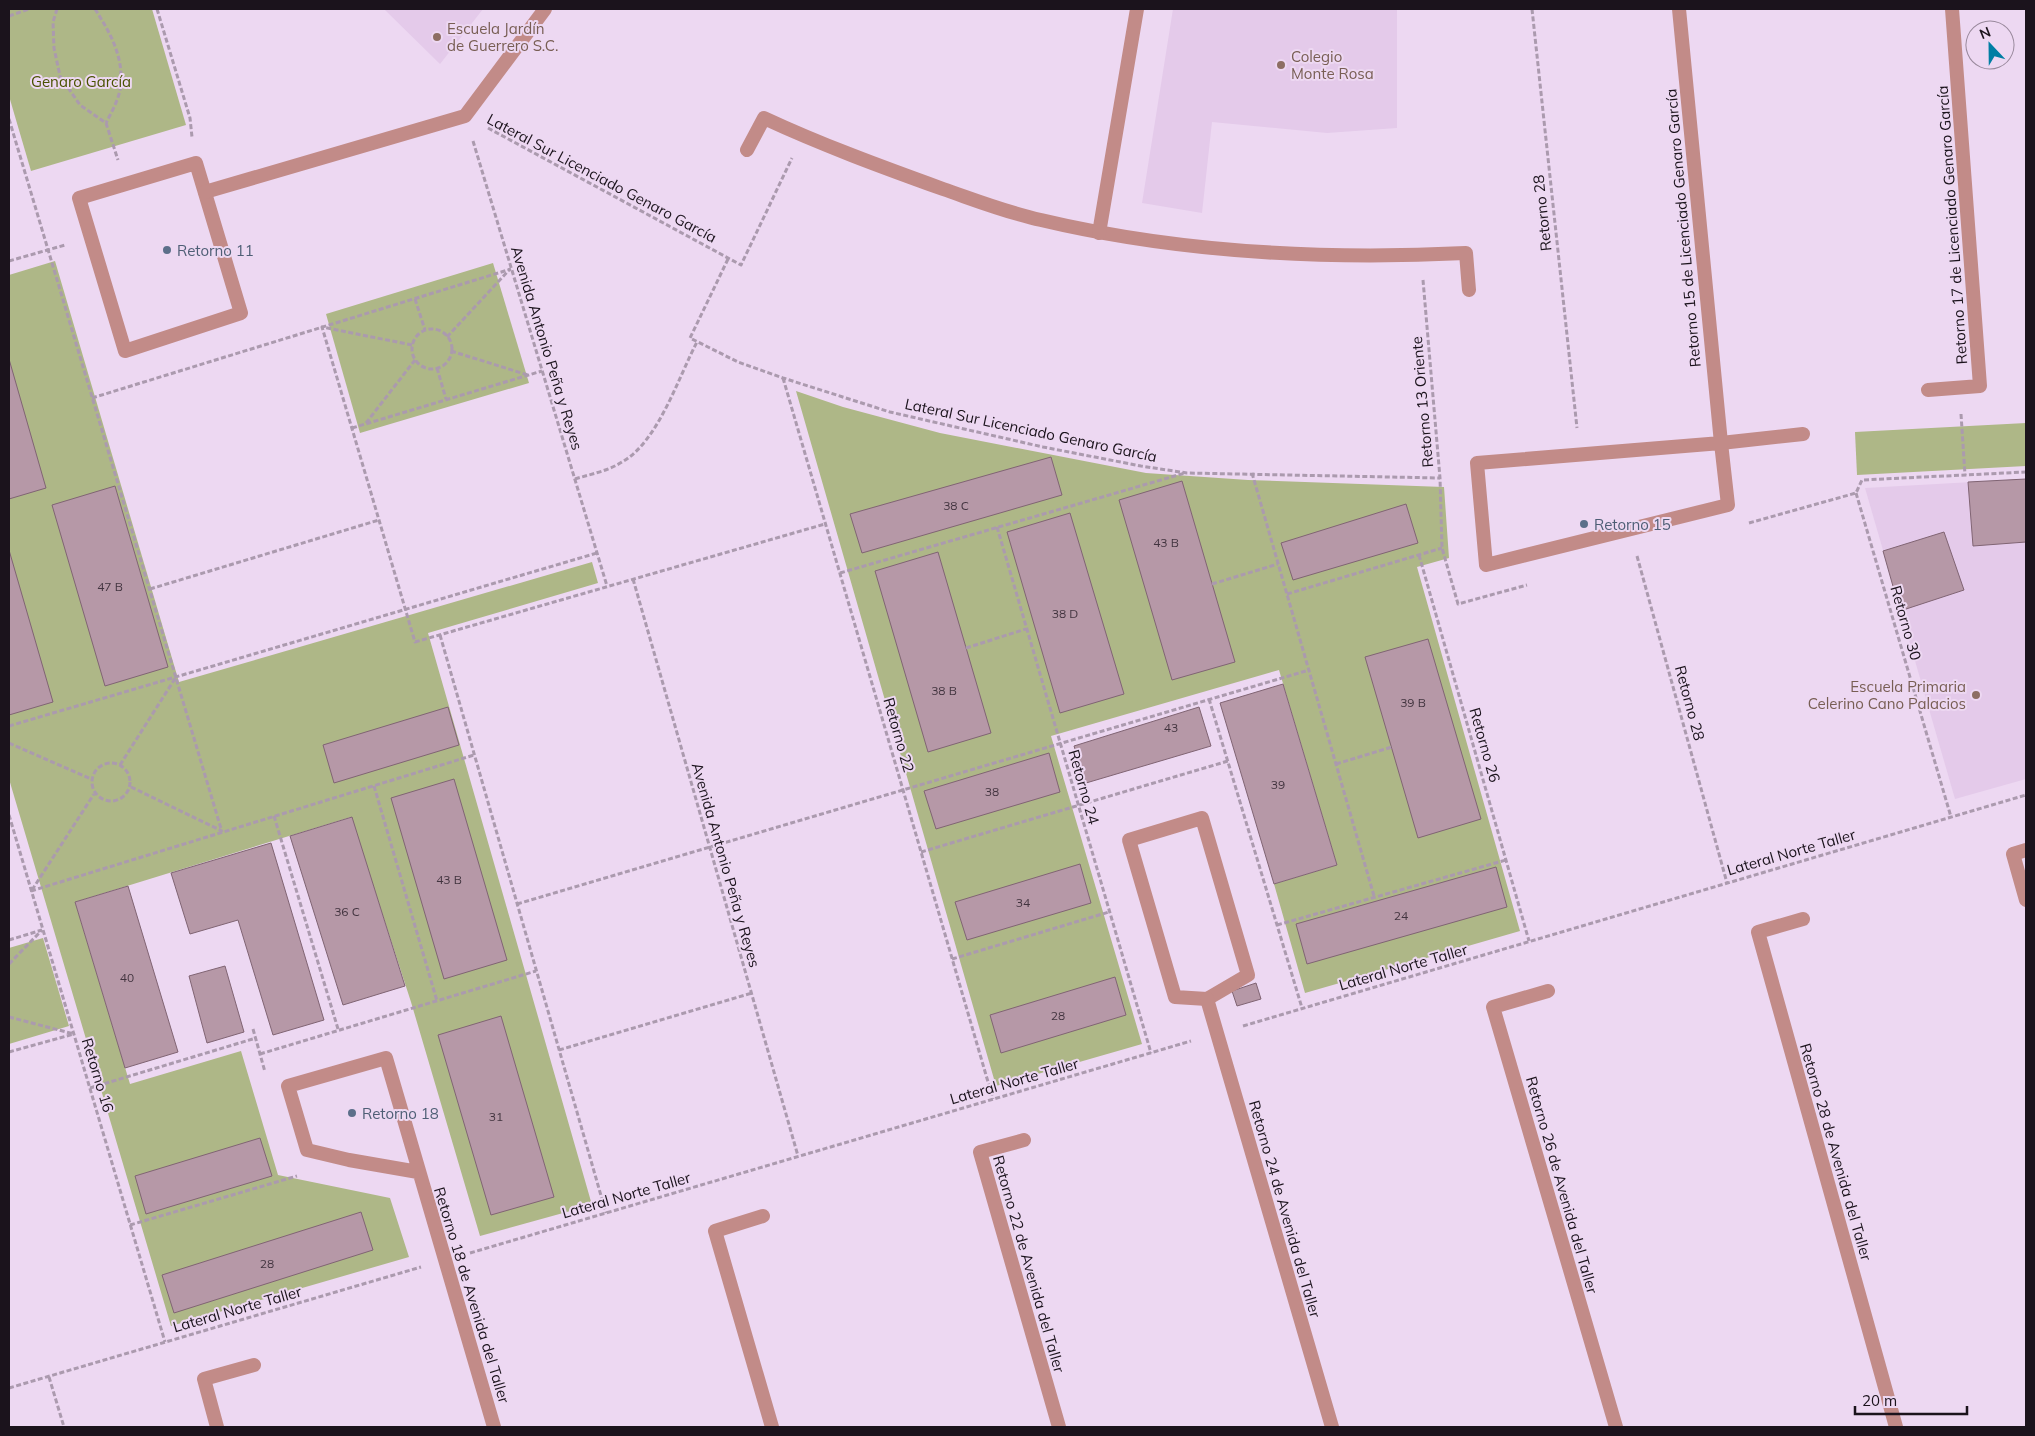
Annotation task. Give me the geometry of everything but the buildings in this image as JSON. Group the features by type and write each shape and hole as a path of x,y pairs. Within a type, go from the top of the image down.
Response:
{"street":[{"path":"205,192 465,116 545,9"},
{"path":"1099,233 1137,9"},
{"name":"Retorno 15 de Licenciado Genaro García","path":"1679,9 1720,443 1728,505 1486,565 1477,463 1720,443 1803,434"},
{"name":"Retorno 17 de Licenciado Genaro García","path":"1928,390 1980,386 1952,9"},
{"path":"747,150 764,118 802,136 868,162 987,204 1038,220 1159,243 1238,251 1309,255 1421,255 1466,252 1469,290"},
{"path":"196,163 241,313 125,351 80,198 196,163"},
{"path":"1202,818 1248,975 1207,999 1175,997 1129,840 1202,818"},
{"path":"2026,850 2013,854 2026,900"},
{"name":"Retorno 28 de Avenida del Taller","path":"1803,919 1758,932 1896,1427"},
{"name":"Retorno 26 de Avenida del Taller","path":"1548,990 1493,1007 1616,1427"},
{"name":"Retorno 24 de Avenida del Taller","path":"1207,999 1332,1427"},
{"name":"Retorno 18 de Avenida del Taller","path":"418,1172 349,1160 307,1150 288,1086 386,1058 494,1427"},
{"name":"Retorno 22 de Avenida del Taller","path":"1024,1140 980,1152 1059,1427"},
{"path":"763,1216 715,1231 772,1427"},
{"path":"217,1427 204,1379 254,1364"}],"path":[{"path":"9,16 29,9"},
{"path":"57,9 53,22 54,48 60,76 80,105 106,123 126,184"},
{"path":"95,9 106,27 120,59 120,91 106,123"},
{"path":"157,9 190,118 196,163"},
{"name":"Retorno 28","path":"1532,9 1575,415"},
{"name":"Lateral Sur Licenciado Genaro García","path":"465,116 728,259 690,338 738,362 881,409 942,425 1043,448 1187,472 1440,478"},
{"name":"Avenida Antonio Peña y Reyes","path":"465,116 607,586"},
{"path":"9,119 222,832"},
{"path":"728,259 741,265 802,136"},
{"path":"9,261 92,237"},
{"name":"Retorno 13 Oriente","path":"1420,556 1442,548 1440,478 1421,255"},
{"path":"92,398 511,269"},
{"path":"447,336 511,269"},
{"path":"415,299 425,330"},
{"path":"322,327 412,345"},
{"path":"322,327 415,642 825,524"},
{"path":"433,329 447,336 451,344 451,351 444,365 437,368 420,366 412,353 412,345 419,334 425,330 433,329"},
{"path":"575,479 613,467 640,449 660,418 697,342"},
{"path":"451,351 528,375"},
{"path":"365,424 415,360"},
{"path":"437,368 446,399"},
{"path":"352,428 542,371"},
{"name":"Retorno 22","path":"783,378 993,1099"},
{"path":"1960,388 1965,475 2026,472"},
{"path":"840,573 1187,472"},
{"path":"1252,473 1374,896"},
{"name":"Retorno 30","path":"1951,817 1856,493 1862,480 1965,475"},
{"path":"150,589 379,520"},
{"name":"Retorno 24","path":"997,527 1151,1053"},
{"name":"Retorno 28","path":"1631,529 1726,883"},
{"path":"9,726 596,553"},
{"path":"1287,594 1420,556"},
{"name":"Retorno 26","path":"1420,556 1530,941"},
{"path":"1212,584 1278,564"},
{"name":"Avenida Antonio Peña y Reyes","path":"633,579 798,1156"},
{"path":"966,648 1026,629"},
{"path":"440,635 606,1213"},
{"path":"517,904 1309,670"},
{"path":"120,765 176,677"},
{"path":"1209,699 1302,1008"},
{"path":"9,743 91,779"},
{"path":"1336,764 1392,747"},
{"path":"31,891 474,755"},
{"path":"921,852 1229,761"},
{"path":"114,763 120,765 128,772 131,787 125,796 115,802 103,801 94,794 91,779 94,770 104,764 114,763"},
{"path":"374,786 437,1001"},
{"path":"131,787 222,832"},
{"path":"31,891 94,794"},
{"name":"Lateral Norte Taller","path":"9,1388 2026,795"},
{"name":"Retorno 16","path":"9,815 165,1342"},
{"path":"274,816 338,1029"},
{"path":"1277,925 1506,860"},
{"path":"952,959 1109,912"},
{"path":"9,940 42,930"},
{"path":"9,964 42,930"},
{"path":"260,1054 536,971"},
{"path":"559,1050 752,994"},
{"path":"9,1017 74,1034"},
{"path":"253,1029 267,1077 288,1086"},
{"path":"9,1052 74,1034"},
{"path":"90,1088 256,1038"},
{"path":"130,1225 301,1174"},
{"path":"49,1376 64,1427"}],"shaded area":[{"name":"Escuela Jardín de Guerrero S.C.","path":"384,9 483,9 440,64"},
{"name":"Colegio Monte Rosa","path":"1173,9 1397,9 1397,128 1327,133 1212,122 1202,213 1142,203"},
{"name":"Escuela Primaria Celerino Cano Palacios","path":"2026,479 2026,779 1955,799 1865,488"}],"green space":[{"name":"Genaro García","path":"9,9 152,9 186,125 31,171 9,96"},
{"path":"55,261 179,682 592,562 598,583 428,633 592,1205 480,1236 411,1002 351,817 75,902 130,1084 241,1051 278,1175 390,1198 409,1257 171,1326 9,779 9,275"},
{"path":"493,263 529,383 360,433 326,314"},
{"path":"796,391 843,407 940,433 1146,473 1248,480 1444,487 1449,558 1417,567 1520,931 1305,993 1274,884 1337,865 1279,670 1051,736 1142,1044 996,1086"},
{"path":"2026,423 2026,466 1857,475 1855,432"},
{"path":"43,938 69,1026 9,1044 9,948"}],"place":[{"name":"Escuela Jardín de Guerrero S.C.","path":"437,37"},
{"name":"Colegio Monte Rosa","path":"1281,65"},
{"name":"Retorno 11","path":"167,250"},
{"name":"Retorno 15","path":"1584,524"},
{"name":"Escuela Primaria Celerino Cano Palacios","path":"1976,695"},
{"name":"Retorno 18","path":"352,1113"}]}
